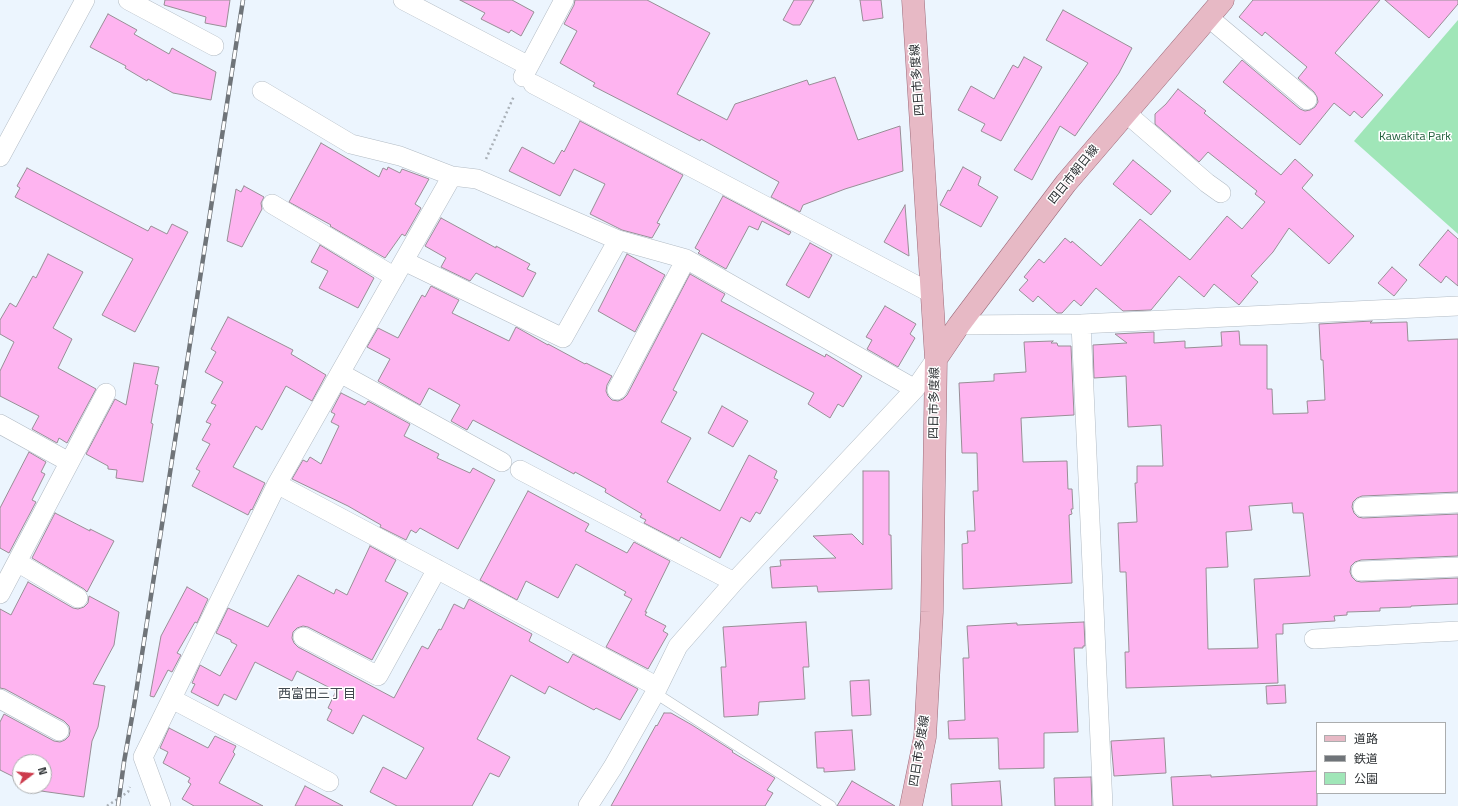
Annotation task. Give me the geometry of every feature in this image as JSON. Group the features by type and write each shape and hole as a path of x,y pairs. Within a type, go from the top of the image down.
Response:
{"main road":[{"name":"四日市多度線","path":"911,806 925,737 932,620 936,359 913,0"},
{"name":"四日市朝日線","path":"936,359 959,325 1066,183 1223,0"}],"street":[{"path":"0,157 85,0"},
{"path":"128,0 214,46"},
{"path":"403,0 528,76 932,293"},
{"path":"528,76 564,0"},
{"path":"1208,17 1308,100"},
{"path":"262,91 351,144 400,156 452,176 476,179 618,240 686,258 915,389"},
{"path":"1126,113 1207,183 1222,193"},
{"path":"161,806 143,757 277,484 452,176"},
{"path":"272,204 400,269 563,338 618,240"},
{"path":"617,390 686,258"},
{"path":"959,325 1081,324 1458,306"},
{"path":"1081,324 1103,806"},
{"path":"588,806 613,767 656,690 678,646 734,582 915,389 936,359"},
{"path":"340,373 502,462"},
{"path":"0,594 106,393"},
{"path":"0,424 69,462"},
{"path":"520,470 734,582"},
{"path":"277,484 437,569 656,690"},
{"path":"1363,507 1458,503"},
{"path":"17,562 78,598"},
{"path":"1361,571 1458,567"},
{"path":"303,637 378,676 437,569"},
{"path":"1314,639 1458,631"},
{"path":"0,699 59,731"},
{"path":"172,699 329,782"}],"lane":[{"path":"656,690 831,806"}],"path":[{"path":"476,179 528,76"}],"green space":[{"name":"Kawakita Park","path":"1458,20 1458,234 1354,141"}],"building":[{"path":"165,0 230,0 226,27 205,23 206,17 164,5"},
{"path":"460,0 512,0 534,12 521,36 511,30 509,33 481,19 485,13"},
{"path":"575,0 647,0 710,33 677,94 727,120 735,104 807,80 809,85 835,77 858,140 900,126 903,171 845,189 803,205 800,212 771,197 779,182 701,139 700,141 593,86 595,83 560,63 577,31 564,24"},
{"path":"794,0 814,0 800,25 793,25 783,20"},
{"path":"860,0 881,0 883,18 863,21"},
{"path":"1253,0 1380,0 1335,53 1383,95 1362,118 1354,111 1350,116 1334,103 1300,145 1223,82 1242,60 1300,109 1305,111 1310,110 1315,107 1318,102 1314,92 1298,78 1307,67 1265,32 1262,36 1239,17"},
{"path":"1385,0 1458,0 1458,4 1429,38"},
{"path":"1063,10 1132,48 1119,73 1075,136 1060,126 1032,180 1014,170 1088,63 1046,40"},
{"path":"108,14 137,30 134,34 169,54 172,48 216,72 211,100 173,93 148,79 147,81 125,68 126,66 90,47"},
{"path":"1024,57 1042,67 1001,141 981,131 985,124 958,110 971,86 994,99 1013,65 1018,68"},
{"path":"1178,89 1206,111 1204,113 1281,175 1295,159 1313,175 1302,188 1354,236 1329,264 1289,228 1273,252 1251,276 1258,282 1239,305 1214,284 1204,297 1179,276 1151,310 1123,311 1096,288 1081,306 1074,300 1062,313 1057,313 1038,296 1033,302 1019,290 1028,280 1024,277 1039,259 1044,263 1065,238 1071,243 1072,241 1101,266 1140,219 1190,260 1227,216 1242,229 1265,202 1255,194 1257,191 1208,152 1199,162 1155,124 1155,114 1166,104"},
{"path":"580,121 683,175 657,223 660,224 652,238 622,230 590,214 605,184 574,169 560,196 509,171 522,147 554,164 562,150 564,152"},
{"path":"321,143 379,177 383,168 387,170 388,167 400,173 402,169 429,179 415,204 421,208 405,236 402,234 385,258 330,226 331,225 289,202"},
{"path":"1133,160 1171,191 1151,215 1113,184"},
{"path":"963,167 981,177 978,185 998,197 981,227 940,205 948,190 950,191"},
{"path":"27,168 148,231 151,226 167,234 172,224 188,232 135,332 102,315 133,259 15,197 20,188 17,186"},
{"path":"244,186 264,197 261,203 262,209 242,247 227,241 236,189 241,192"},
{"path":"723,196 791,232 789,235 762,221 758,230 749,226 726,269 698,253 700,251 695,248"},
{"path":"905,205 909,256 884,242"},
{"path":"441,218 496,248 496,246 530,264 527,269 536,273 523,297 476,273 470,281 441,267 446,258 425,246"},
{"path":"1448,230 1458,239 1458,286 1446,276 1441,283 1419,265"},
{"path":"810,243 832,255 809,298 786,285"},
{"path":"320,245 374,278 358,308 319,288 328,271 311,262"},
{"path":"48,254 83,272 53,328 72,339 58,368 96,389 67,443 59,438 57,443 32,429 39,416 0,396 0,371 14,342 0,334 0,320 10,303 16,307 33,276 36,278"},
{"path":"627,254 665,275 635,332 598,311"},
{"path":"1392,267 1407,280 1394,296 1378,283"},
{"path":"690,274 725,294 721,301 825,357 826,354 862,376 843,407 838,404 830,418 808,404 814,393 702,333 673,390 677,392 661,422 691,438 667,482 720,511 749,455 777,471 774,478 778,480 760,514 756,512 750,522 741,517 720,558 681,537 679,541 644,523 646,520 640,517 642,514 605,492 606,489 575,472 574,474 473,420 467,430 451,421 460,405 429,388 420,405 378,381 390,359 367,347 378,328 398,338 422,295 425,297 431,286 459,300 452,313 509,341 516,327 585,364 586,363 612,376 607,385 606,391 612,400 618,401 627,395"},
{"path":"885,306 916,324 910,334 915,338 898,367 867,349 872,340 866,337"},
{"path":"228,317 293,350 291,354 326,375 312,401 286,386 262,430 256,426 233,467 265,483 248,515 192,486 200,471 196,469 210,444 202,440 211,424 206,422 216,405 211,403 223,382 205,372 216,352 211,349"},
{"path":"1372,321 1370,323 1407,322 1408,341 1458,339 1458,492 1362,496 1353,502 1352,507 1354,513 1358,517 1363,518 1458,514 1458,556 1361,560 1355,562 1351,566 1350,572 1356,581 1361,582 1458,578 1458,604 1380,608 1380,611 1347,612 1347,615 1334,616 1335,621 1283,624 1283,634 1276,634 1278,683 1126,688 1125,652 1129,652 1126,572 1120,572 1118,523 1137,522 1135,483 1137,483 1137,466 1163,466 1161,425 1128,427 1126,376 1094,378 1093,345 1127,343 1115,334 1154,332 1154,343 1185,341 1185,348 1222,346 1221,332 1239,331 1240,345 1267,345 1267,389 1272,389 1273,414 1308,413 1307,401 1325,400 1319,324","holes":["1292,503 1293,513 1303,513 1310,576 1254,579 1258,648 1208,649 1206,568 1228,567 1226,532 1252,530 1249,506"]},
{"path":"1053,341 1051,343 1057,343 1058,346 1071,346 1074,415 1021,418 1023,462 1067,461 1068,489 1072,489 1073,509 1071,509 1072,514 1069,515 1072,583 963,589 962,544 968,543 967,531 975,531 973,491 978,491 977,453 962,453 959,383 994,381 994,374 1026,372 1024,342"},
{"path":"134,363 159,367 155,384 158,385 151,423 153,424 143,482 116,478 117,470 108,469 108,466 86,454 115,399 126,405"},
{"path":"341,393 365,405 368,401 410,424 404,436 439,454 437,458 470,473 473,468 495,480 458,549 420,528 416,533 411,530 406,540 380,527 381,525 348,506 292,479 303,460 307,462 310,457 321,464 339,426 331,422 335,414 331,412"},
{"path":"722,406 748,421 733,447 708,433"},
{"path":"29,452 46,462 41,472 45,474 32,500 36,502 9,553 0,548 0,508"},
{"path":"863,471 889,471 889,535 891,535 892,589 818,592 817,586 772,588 770,567 781,566 780,560 836,558 813,536 852,534 863,545"},
{"path":"528,491 589,524 585,531 627,553 634,542 670,561 645,612 647,612 645,615 666,626 663,631 668,634 648,669 606,647 632,599 624,595 626,592 576,564 558,598 526,581 517,600 480,580"},
{"path":"55,513 90,531 90,529 114,541 87,592 32,558"},
{"path":"370,546 396,560 385,581 408,593 372,660 308,627 303,626 297,628 293,632 292,638 298,647 394,698 422,646 428,649 439,629 441,630 454,604 464,609 469,599 532,634 529,641 568,663 573,654 638,689 620,720 596,708 594,710 549,686 545,694 511,675 477,739 510,757 499,777 490,773 472,806 397,806 370,792 383,767 406,779 424,748 363,715 353,734 327,720 332,710 328,708 336,691 297,671 292,681 255,662 236,700 224,694 218,706 191,692 195,684 192,683 200,665 220,676 237,645 231,642 231,640 216,633 228,608 268,627 298,575 334,594 336,589 347,595"},
{"path":"28,582 73,608 78,609 84,607 88,603 89,596 119,612 114,645 93,684 105,686 98,727 92,741 84,797 52,793 52,754 12,754 12,776 0,770 0,722 4,714 54,741 60,742 65,740 69,736 70,731 69,726 64,721 5,689 0,688 0,609 11,615"},
{"path":"187,587 208,599 197,623 195,622 177,653 181,655 172,672 168,670 154,697 150,696 161,636"},
{"path":"806,622 809,667 803,667 805,699 759,702 758,715 724,717 721,667 726,667 723,627"},
{"path":"1084,622 1085,646 1083,646 1083,648 1074,648 1078,732 1044,733 1044,768 999,769 998,738 949,739 948,721 965,720 963,658 969,658 967,626 1017,623 1017,625"},
{"path":"869,680 871,715 852,716 850,681"},
{"path":"1285,685 1286,703 1267,704 1266,686"},
{"path":"664,713 671,713 692,725 733,751 732,752 775,778 767,790 773,793 765,806 611,806"},
{"path":"169,728 208,748 215,736 236,746 233,752 235,754 219,783 263,806 194,806 182,799 191,784 188,782 190,778 163,763 168,752 160,748"},
{"path":"852,730 855,770 824,772 824,768 817,768 815,732"},
{"path":"1164,738 1166,773 1114,776 1111,741"},
{"path":"1316,771 1317,806 1173,806 1171,777 1211,775 1211,777"},
{"path":"1091,777 1092,806 1055,806 1054,778"},
{"path":"852,781 895,806 837,806"},
{"path":"1000,781 1002,806 952,806 951,784"},
{"path":"305,786 343,806 295,806"}],"railway":[{"path":"118,806 243,0"}],"district":[{"name":"西富田三丁目","path":"317,695"}]}
